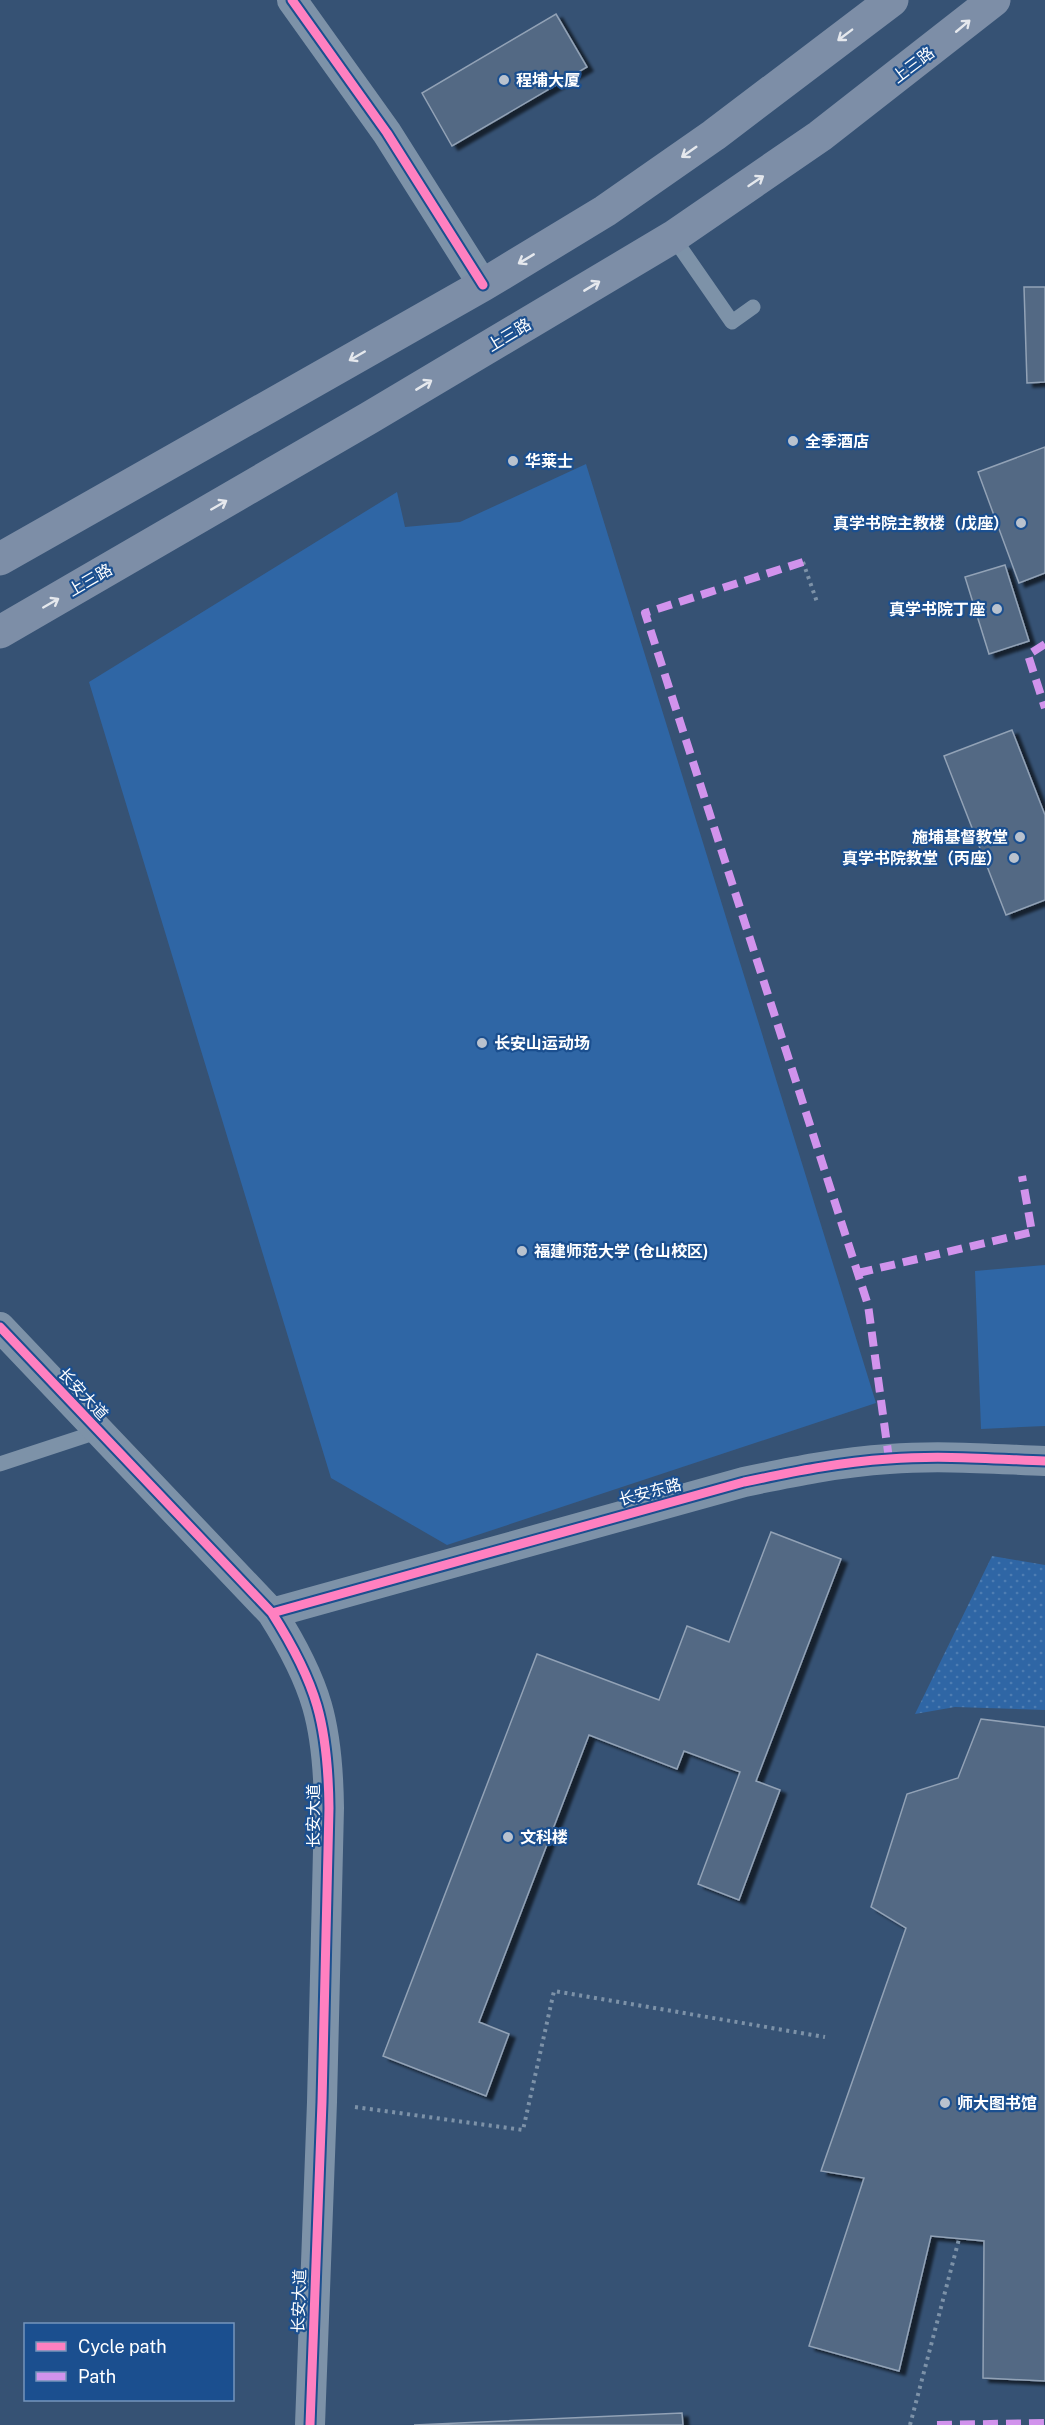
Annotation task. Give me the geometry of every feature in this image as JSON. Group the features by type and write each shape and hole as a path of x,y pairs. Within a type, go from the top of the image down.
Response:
{"main road":[{"path":"0,559 483,285 605,211 696,148 892,0"},
{"name":"上三路","path":"0,632 359,424 673,237 820,136 994,0"}],"street":[{"path":"292,0 387,133 483,285"},
{"name":"长安大道","path":"0,1328 272,1613 298,1654 315,1694 328,1767 322,2102 310,2425"},
{"name":"长安东路","path":"272,1613 744,1482 809,1469 889,1459 953,1457 1045,1461"}],"lane":[{"path":"673,237 732,322 753,307"},
{"path":"0,1464 97,1432"}],"path":[{"path":"803,562 817,602"},
{"path":"322,2102 523,2130 554,1991 825,2037"},
{"path":"910,2425 959,2239"}],"shaded area":[{"name":"长安山运动场","path":"586,464 876,1403 447,1545 331,1478 89,682 397,492 405,527 460,522"},
{"path":"1045,1265 1045,1426 981,1429 975,1271"},
{"path":"992,1556 1045,1565 1045,1710 955,1707 915,1714"}],"building":[{"name":"程埔大厦","path":"556,14 587,67 452,146 422,93"},
{"path":"1024,287 1045,287 1045,382 1027,383"},
{"name":"真学书院主教楼（戊座）","path":"1045,447 1045,573 1019,583 978,472"},
{"name":"真学书院丁座","path":"1005,565 1029,641 989,654 965,577"},
{"name":"真学书院教堂（丙座）","path":"1012,730 1045,815 1045,900 1006,915 944,756"},
{"name":"文科楼","path":"771,1532 841,1559 756,1781 780,1790 739,1900 698,1884 740,1772 684,1751 677,1769 589,1735 479,2022 509,2034 486,2096 383,2056 537,1654 659,1700 687,1626 729,1642"},
{"name":"师大图书馆","path":"981,1719 1045,1727 1045,2381 983,2378 984,2241 931,2236 899,2371 809,2346 864,2178 821,2171 906,1928 871,1907 907,1794 958,1778"},
{"path":"682,2413 683,2425 414,2425"}],"marked path":[{"path":"803,562 645,613 868,1305 889,1459"},
{"path":"1045,644 1028,655 1045,708"},
{"path":"858,1273 1032,1232 1022,1176"},
{"path":"937,2425 1045,2423"}],"cycle path":[{"path":"292,0 387,133 483,285"},
{"path":"0,1327 272,1613 300,1662 317,1706 326,1752 329,1808 322,2102 310,2425"},
{"path":"272,1613 744,1482 871,1460 928,1457 1045,1461"}],"place":[{"name":"程埔大厦","path":"504,80"},
{"name":"全季酒店","path":"793,441"},
{"name":"华莱士","path":"513,461"},
{"name":"真学书院主教楼（戊座）","path":"1021,523"},
{"name":"真学书院丁座","path":"997,609"},
{"name":"施埔基督教堂","path":"1020,837"},
{"name":"真学书院教堂（丙座）","path":"1014,858"},
{"name":"长安山运动场","path":"482,1043"},
{"name":"福建师范大学 (仓山校区)","path":"522,1251"},
{"name":"文科楼","path":"508,1837"},
{"name":"师大图书馆","path":"945,2103"}]}
